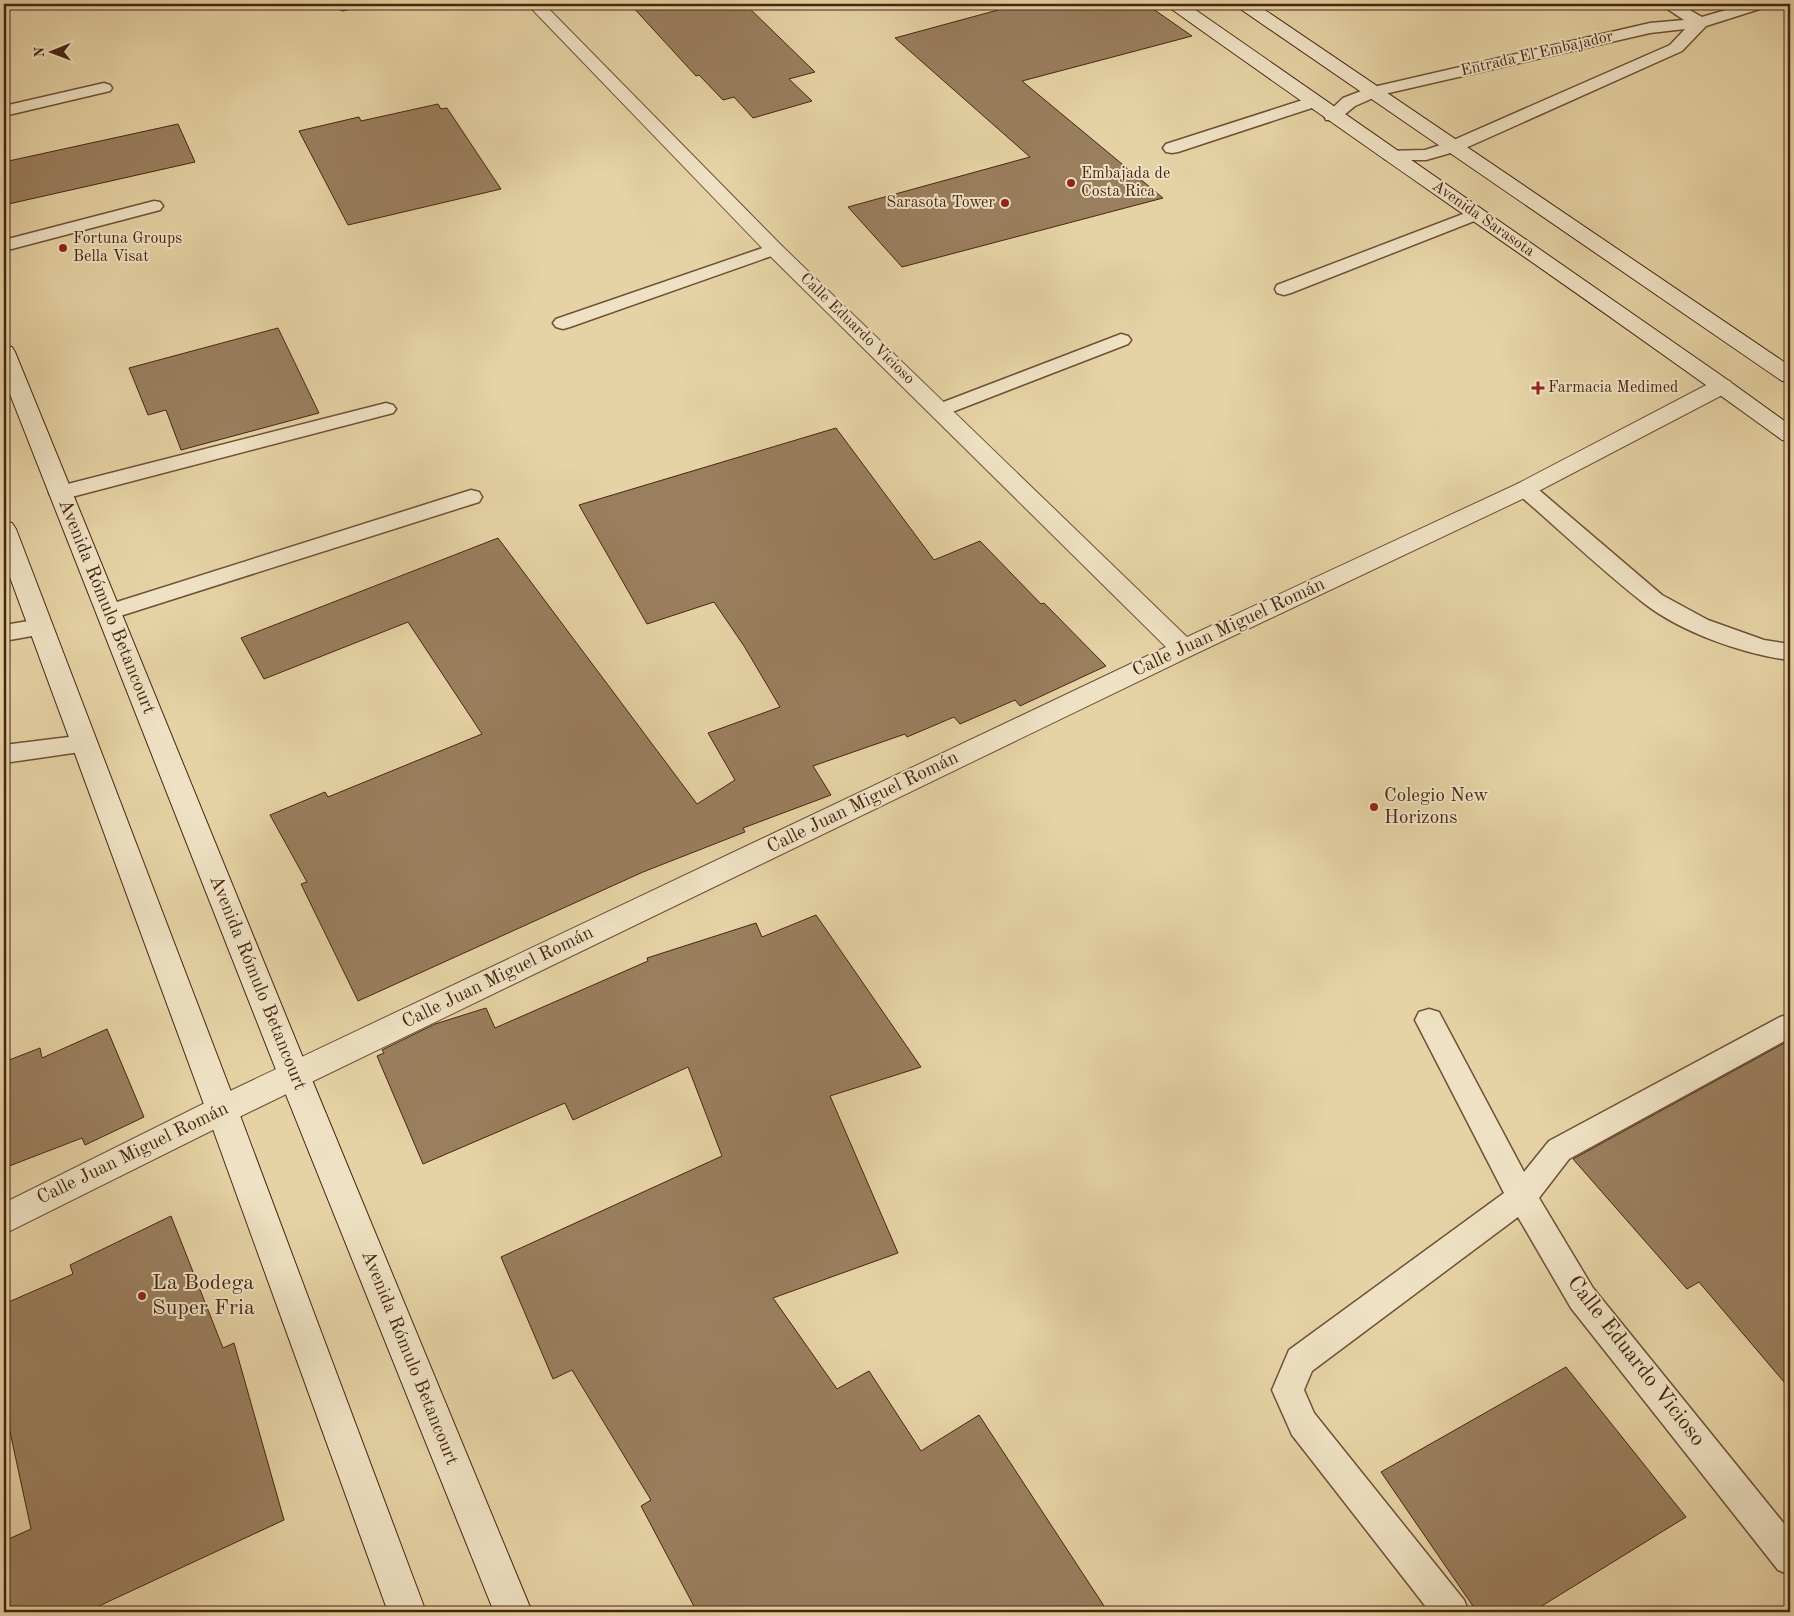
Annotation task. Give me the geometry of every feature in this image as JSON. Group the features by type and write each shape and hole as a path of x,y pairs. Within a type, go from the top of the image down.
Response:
{"main road":[{"name":"Calle Eduardo Vicioso","path":"535,4 774,248 1184,649"},
{"name":"Avenida Sarasota","path":"1176,4 1312,102 1476,214 1790,435"},
{"path":"1245,4 1790,376"},
{"name":"Avenida Rómulo Betancourt","path":"4,352 294,1076 513,1612"},
{"name":"Calle Juan Miguel Román","path":"4,1218 222,1110 1184,649 1525,489 1722,386"},
{"path":"4,529 408,1612"}],"lane":[{"path":"1668,4 1700,23"},
{"name":"Entrada El Embajador","path":"1332,116 1349,102 1375,91 1650,28 1700,23 1761,4"},
{"name":"Entrada El Embajador","path":"1391,156 1426,155 1455,146 1676,48 1700,23"},
{"path":"4,111 104,88"},
{"path":"1172,148 1312,102"},
{"path":"4,246 154,206"},
{"path":"1284,289 1476,214"},
{"path":"562,323 774,248"},
{"path":"940,410 1121,340"},
{"path":"60,493 386,409"},
{"path":"1525,489 1654,600 1700,626 1762,648 1790,652"},
{"path":"109,612 471,497"},
{"path":"4,633 40,627"},
{"path":"4,754 85,744"},
{"name":"Calle Eduardo Vicioso","path":"1429,1020 1522,1197 1582,1298 1790,1558"},
{"path":"1452,1612 1303,1424 1288,1390 1300,1361 1522,1197 1559,1150 1790,1025"}],"building":[{"path":"630,4 745,4 815,72 789,79 812,101 753,118 734,97 723,100 699,75 696,76"},
{"path":"1020,4 1146,4 1192,36 1022,81 1163,198 902,267 848,207 1030,157 895,38"},
{"path":"438,104 441,109 447,108 501,189 348,225 299,131 359,117 361,121"},
{"path":"178,124 195,162 4,205 4,162"},
{"path":"278,328 319,413 181,450 166,410 148,415 129,368"},
{"path":"836,428 934,560 980,541 1041,604 1044,603 1106,666 1020,706 1015,700 960,724 954,717 907,737 905,734 813,766 831,795 743,828 745,832 643,872 358,1001 301,884 307,882 270,815 325,792 328,797 482,734 408,622 264,679 241,638 498,538 697,804 735,780 708,733 780,707 744,646 714,602 647,624 579,505"},
{"path":"816,915 921,1067 830,1096 898,1253 773,1298 837,1389 869,1371 921,1451 979,1415 1108,1612 697,1612 641,1506 651,1500 572,1370 553,1379 501,1257 722,1156 688,1067 573,1120 565,1103 423,1164 377,1056 384,1053 382,1050 435,1024 486,1008 495,1028 648,961 647,958 756,923 762,937"},
{"path":"107,1029 144,1117 85,1145 82,1138 4,1168 4,1062 40,1048 42,1058"},
{"path":"1790,1040 1790,1389 1699,1282 1687,1289 1573,1159"},
{"path":"171,1216 223,1348 234,1343 284,1520 86,1612 4,1612 4,1541 31,1529 4,1404 4,1304 73,1274 70,1265"},
{"path":"1566,1367 1686,1517 1532,1612 1477,1612 1381,1472"}],"place":[{"name":"Embajada de Costa Rica","path":"1071,183"},
{"name":"Sarasota Tower","path":"1005,203"},
{"name":"Fortuna Groups Bella Visat","path":"63,248"},
{"name":"Farmacia Medimed","path":"1538,388"},
{"name":"Colegio New Horizons","path":"1374,807"},
{"name":"La Bodega Super Fria","path":"142,1296"}]}
